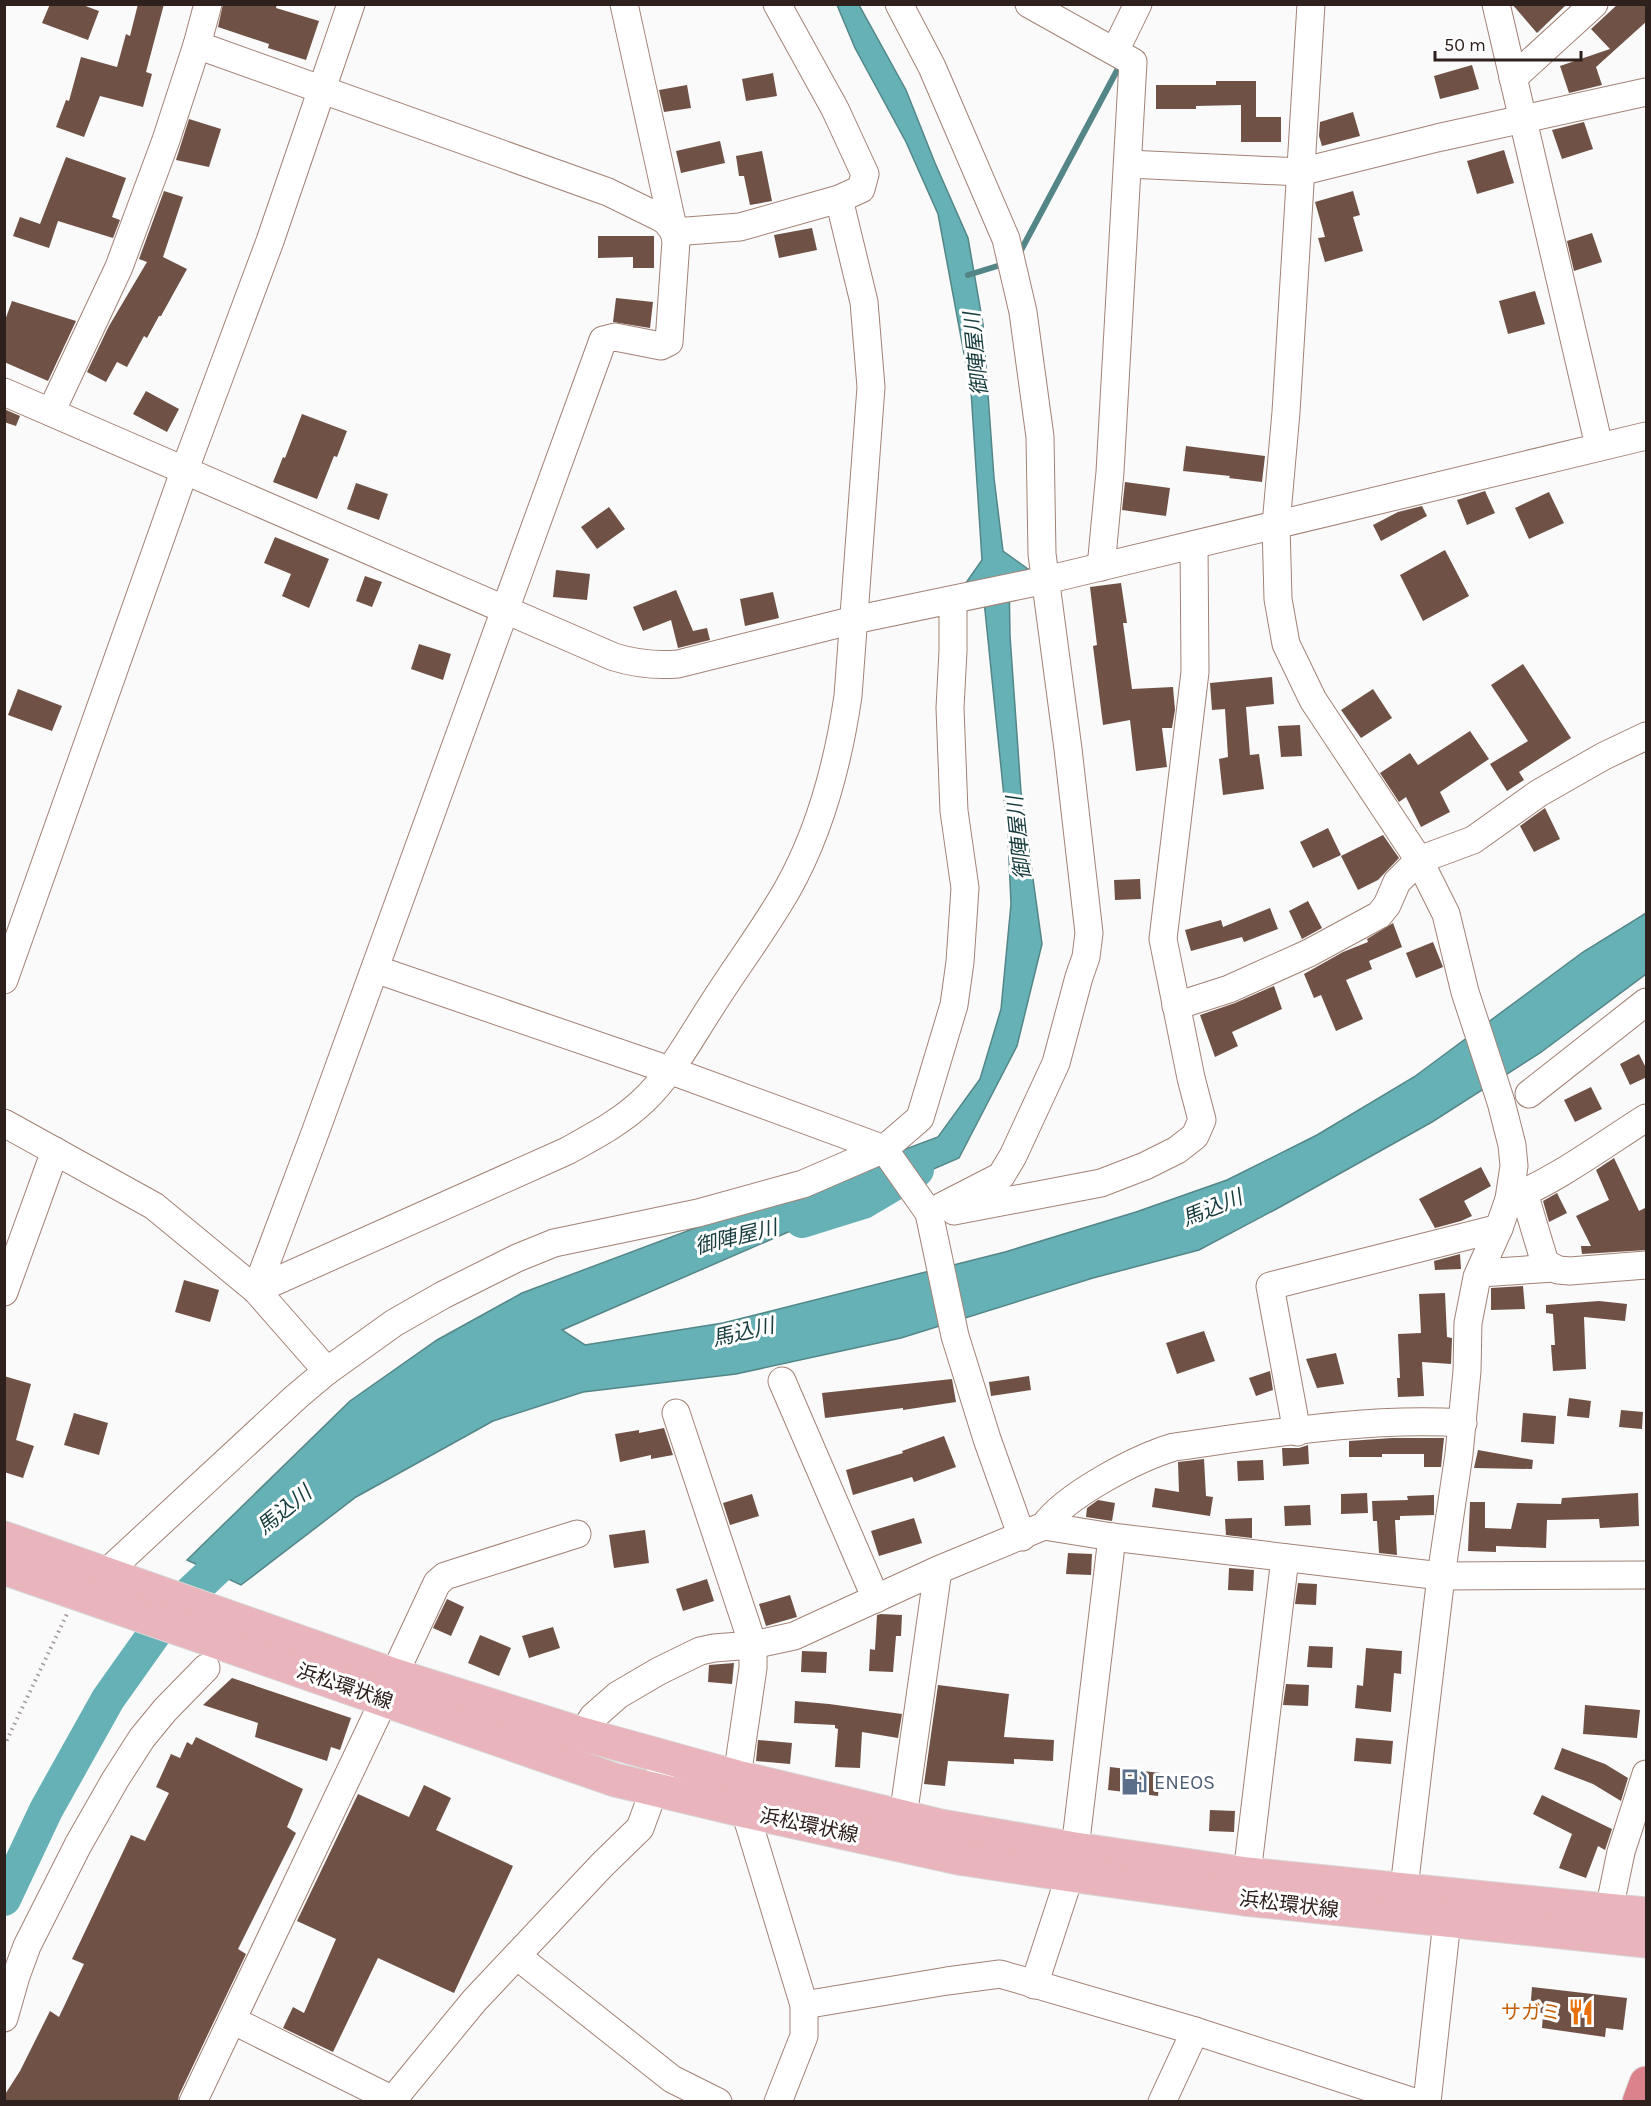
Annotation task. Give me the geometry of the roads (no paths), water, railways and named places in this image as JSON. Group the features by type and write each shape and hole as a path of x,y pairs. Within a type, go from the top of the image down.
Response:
{"highway":[{"path":"1639,2102 1647,2083"}],"main road":[{"name":"浜松環状線","path":"4,1538 97,1585 226,1645 582,1734 664,1758 941,1826 1073,1862 1244,1899 1647,1941"},
{"name":"浜松環状線","path":"4,1568 97,1585"},
{"name":"浜松環状線","path":"388,1687 615,1780 958,1858 1073,1862 1247,1874 1647,1914"}],"street":[{"path":"51,412 119,267 166,140 208,4"},
{"path":"4,980 185,470 270,241 351,4"},
{"path":"256,1290 603,340 622,337 661,346 669,342 676,241 624,4"},
{"path":"674,232 740,227 839,199 861,189 865,174 835,109 777,4"},
{"path":"899,4 932,67 1006,239 1023,312 1040,437 1041,581 1082,865 1089,933 1086,957 1056,1063 1007,1166 1001,1176 930,1221"},
{"path":"1029,4 1124,57"},
{"path":"1101,567 1110,472 1128,164 1124,57 1138,4"},
{"path":"1311,4 1286,412 1276,525 1278,599 1286,644 1312,700 1419,860 1446,914 1465,992 1501,1102 1512,1145 1517,1196 1545,1263 1558,1270 1570,1271 1647,1266"},
{"path":"1496,4 1599,446"},
{"path":"1513,78 1594,4"},
{"path":"197,45 608,192 667,222 674,232"},
{"path":"1128,164 1300,172 1437,138 1647,92"},
{"path":"256,1290 567,1151 622,1118 644,1101 669,1070 786,890 819,820 842,741 849,696 871,387 864,302 839,199"},
{"path":"4,392 614,657 656,666 695,661 854,620 1041,581 1647,436"},
{"path":"930,1221 948,1212 1101,1183 1145,1166 1177,1150 1195,1136 1202,1120 1191,1078 1163,939 1195,672 1194,545"},
{"path":"97,1585 280,1412 327,1371 394,1323 517,1258 554,1243 698,1212 803,1184 884,1149 920,1118 954,1005 960,962 965,888 954,811 950,719 957,599"},
{"path":"1176,1006 1229,989 1310,953 1379,915 1387,905 1396,882 1419,860 1473,840 1539,793 1604,756 1647,736"},
{"path":"375,969 669,1070 884,1149 930,1221 955,1336 987,1439 1033,1532"},
{"path":"1529,1094 1647,1002"},
{"path":"1404,1888 1441,1576 1462,1423 1468,1323 1477,1277 1499,1228 1517,1196 1647,1118"},
{"path":"4,1123 154,1206 256,1290 327,1371"},
{"path":"4,1292 55,1151"},
{"path":"1296,1432 1270,1286 1499,1228"},
{"path":"1480,1273 1554,1268"},
{"path":"782,1380 876,1599"},
{"path":"676,1413 753,1645 753,1668 737,1777"},
{"path":"582,1734 593,1717 618,1695 659,1671 700,1651 753,1645 794,1636 938,1570 1033,1532 1053,1514 1096,1485 1162,1450 1250,1436 1421,1420 1462,1423"},
{"path":"1033,1532 1112,1537 1441,1576 1647,1575"},
{"path":"193,2102 437,1583 445,1576 577,1534"},
{"path":"1034,1985 1073,1862 1112,1537"},
{"path":"1247,1874 1285,1558"},
{"path":"903,1817 938,1570"},
{"path":"4,2018 27,1946 99,1808 142,1738 226,1645"},
{"path":"232,2020 394,2101 474,2001 602,1865 640,1828 655,1790 664,1758"},
{"path":"1608,1910 1621,1852 1647,1774"},
{"path":"745,1811 804,2005 804,2036 778,2102"},
{"path":"1427,2102 1447,1921"},
{"path":"517,1956 672,2079 718,2102"},
{"path":"804,2005 1000,1974 1195,2031 1358,2093 1414,2102"},
{"path":"1162,2102 1195,2031"}],"water":[{"path":"837,5 859,5 906,90 968,238 983,324 994,478 1003,551 1028,569 1009,577 1010,636 1021,792 1042,944 1017,1046 959,1158 562,1330 585,1345 723,1323 1005,1252 1136,1212 1227,1180 1317,1135 1414,1077 1583,952 1646,913 1646,974 1540,1053 1432,1122 1199,1250 1093,1278 901,1338 736,1374 583,1392 493,1421 356,1497 241,1585 187,1560 350,1401 437,1340 522,1293 938,1137 980,1079 1001,1009 1011,904 1008,836 982,581 963,587 982,560 971,391 938,214 906,142 855,48"}],"waterway":[{"path":"1019,254 1121,63"},
{"path":"968,275 1004,264"},
{"name":"御陣屋川","path":"802,1221 863,1202 917,1170"},
{"name":"馬込川","path":"4,1899 46,1810 108,1699 169,1613 248,1539"}],"place":[{"name":"ENEOS","path":"1134,1782"},
{"name":"サガミ","path":"1581,2012"}]}
